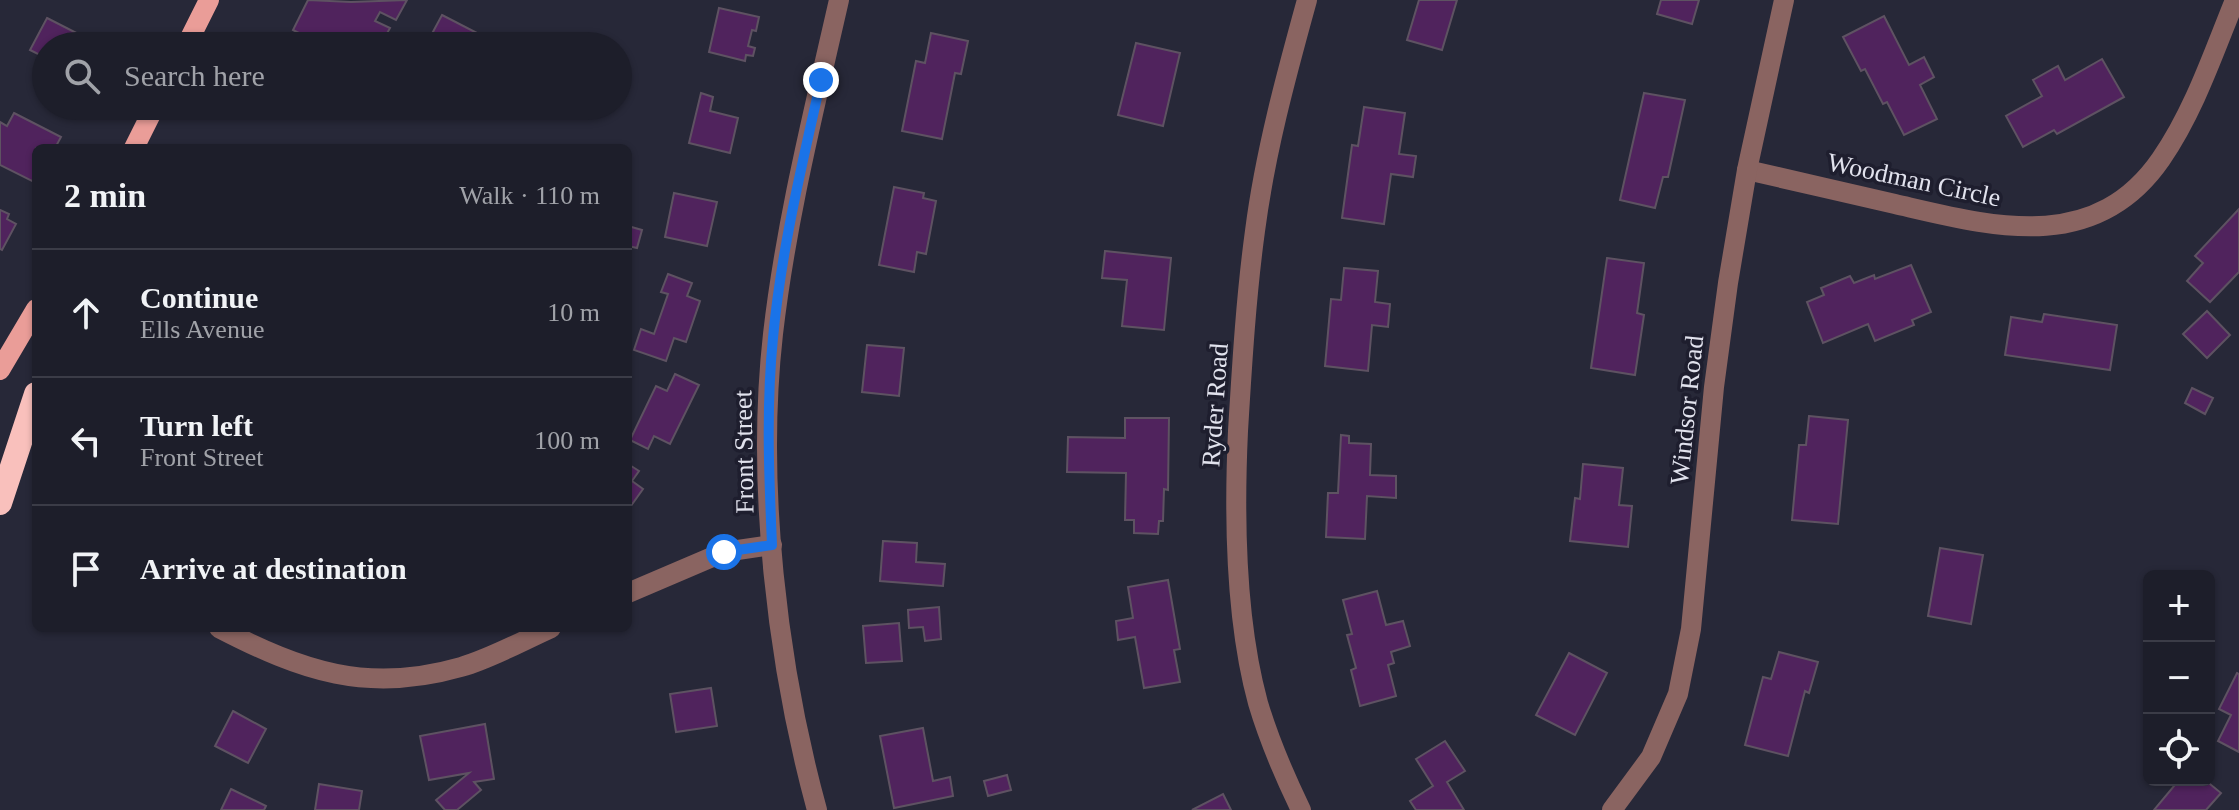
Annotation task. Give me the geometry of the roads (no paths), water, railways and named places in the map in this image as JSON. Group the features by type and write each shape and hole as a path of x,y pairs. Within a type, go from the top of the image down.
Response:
{"highway":[{"path":"0,503 32,404"}],"main road":[{"path":"193,32 209,0"},
{"path":"136,144 148,120"},
{"path":"0,370 32,316"},
{"path":"0,463 32,400"}],"street":[{"name":"Front Street","path":"817,810 794,716 782,646 772,545 769,420 773,336 791,220 839,0"},
{"name":"Ryder Road","path":"1301,810 1283,772 1258,701 1240,605 1235,493 1240,389 1255,230 1285,82 1307,0"},
{"name":"Windsor Road","path":"1612,810 1651,757 1678,694 1691,629 1724,313 1747,170 1784,0"},
{"name":"Woodman Circle","path":"1747,170 2005,227 2064,226 2093,216 2115,204 2159,162 2181,127 2235,0"},
{"path":"632,591 724,552 772,545"},
{"path":"227,632 314,670 366,679 419,676 463,666 542,632"}]}
